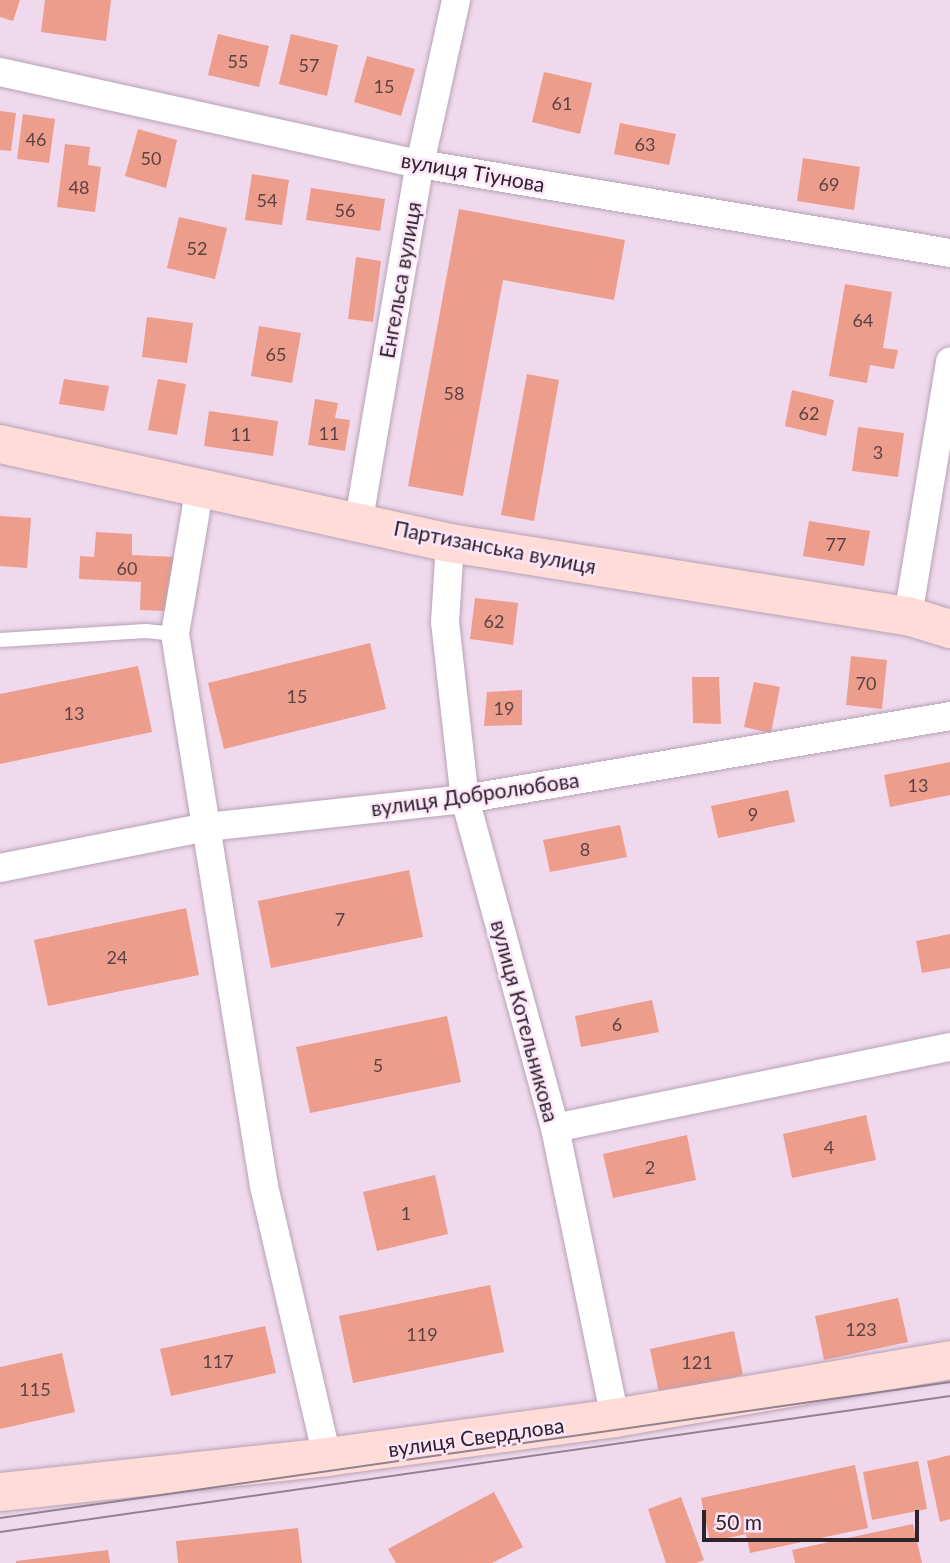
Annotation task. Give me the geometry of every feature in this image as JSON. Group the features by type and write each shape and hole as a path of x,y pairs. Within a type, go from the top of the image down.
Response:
{"street":[{"name":"Енгельса вулиця","path":"359,519 420,163 456,0"},
{"name":"вулиця Тіунова","path":"0,72 420,163 950,253"},
{"path":"908,616 950,361"},
{"name":"Партизанська вулиця","path":"0,444 359,519 450,543 908,616 950,629"},
{"path":"200,486 175,634 264,1186 327,1457"},
{"name":"вулиця Котельникова","path":"450,543 445,622 466,799 555,1128 615,1418"},
{"name":"вулиця Добролюбова","path":"0,868 207,827 466,799 950,716"},
{"path":"555,1128 950,1047"},
{"name":"вулиця Свердлова","path":"0,1492 327,1457 615,1418 950,1360"}],"lane":[{"path":"0,640 146,631 175,634"}],"building":[{"path":"0,0 20,0 13,21 0,17"},
{"path":"45,0 111,0 106,41 41,32"},
{"path":"218,34 269,46 259,87 208,75"},
{"path":"291,34 338,45 327,96 279,84"},
{"path":"367,56 415,69 401,116 354,102"},
{"path":"544,72 592,83 580,134 532,122"},
{"path":"0,111 16,113 11,151 0,150"},
{"path":"23,114 55,119 49,163 17,159"},
{"path":"620,123 676,134 669,165 614,154"},
{"path":"138,129 177,140 166,188 125,176"},
{"path":"65,144 90,147 88,165 101,167 95,212 57,207"},
{"path":"803,158 860,167 854,210 797,201"},
{"path":"252,174 289,180 282,225 245,220"},
{"path":"311,188 385,199 380,231 306,220"},
{"path":"459,209 625,240 614,300 503,280 463,496 408,486"},
{"path":"179,217 227,228 215,279 167,268"},
{"path":"356,257 381,261 373,322 348,319"},
{"path":"845,284 892,292 883,348 898,350 894,369 870,365 867,383 829,376"},
{"path":"147,317 193,323 187,363 142,357"},
{"path":"259,326 301,333 292,383 251,376"},
{"path":"527,374 559,380 534,521 501,515"},
{"path":"64,379 109,386 104,411 59,404"},
{"path":"158,379 186,384 177,435 148,430"},
{"path":"792,390 834,400 826,436 785,426"},
{"path":"315,399 338,403 335,418 350,420 345,451 308,445"},
{"path":"209,411 278,421 273,456 204,446"},
{"path":"858,427 904,433 898,477 852,471"},
{"path":"0,516 31,518 27,568 0,566"},
{"path":"809,521 870,531 864,566 803,556"},
{"path":"96,532 132,534 132,555 175,557 166,611 140,610 141,582 79,579 80,556 94,557"},
{"path":"475,598 518,603 513,645 470,639"},
{"path":"370,643 386,709 224,749 208,683"},
{"path":"851,656 887,660 882,709 846,705"},
{"path":"138,666 152,732 0,764 0,694"},
{"path":"692,677 719,677 721,724 693,723"},
{"path":"754,682 780,687 771,733 744,727"},
{"path":"522,690 522,725 484,726 487,692"},
{"path":"950,762 950,795 890,807 884,775"},
{"path":"788,790 795,822 718,838 711,806"},
{"path":"620,825 627,857 550,872 543,840"},
{"path":"409,870 423,937 271,968 258,901"},
{"path":"186,908 199,975 48,1006 34,940"},
{"path":"950,934 950,968 922,973 916,941"},
{"path":"652,1000 659,1032 581,1047 575,1016"},
{"path":"447,1016 461,1082 310,1113 296,1047"},
{"path":"866,1115 876,1160 792,1178 783,1134"},
{"path":"687,1135 696,1180 613,1198 603,1154"},
{"path":"435,1175 448,1234 377,1251 363,1192"},
{"path":"490,1285 504,1352 353,1383 339,1316"},
{"path":"898,1298 908,1342 824,1360 815,1316"},
{"path":"265,1326 276,1373 171,1396 160,1349"},
{"path":"734,1331 743,1375 659,1393 650,1349"},
{"path":"62,1353 75,1412 0,1429 0,1367"},
{"path":"950,1455 950,1519 940,1522 927,1461"},
{"path":"918,1461 927,1509 872,1520 863,1472"},
{"path":"855,1465 868,1528 750,1553 746,1534 710,1542 701,1498"},
{"path":"494,1492 523,1547 492,1563 396,1563 388,1549"},
{"path":"681,1497 704,1560 696,1563 666,1563 648,1509"},
{"path":"913,1524 922,1563 795,1563 792,1550"},
{"path":"298,1528 302,1563 178,1563 176,1541"},
{"path":"108,1550 110,1563 16,1563 16,1561"}],"tram line":[{"path":"0,1518 950,1382"},
{"path":"0,1532 950,1396"}]}
